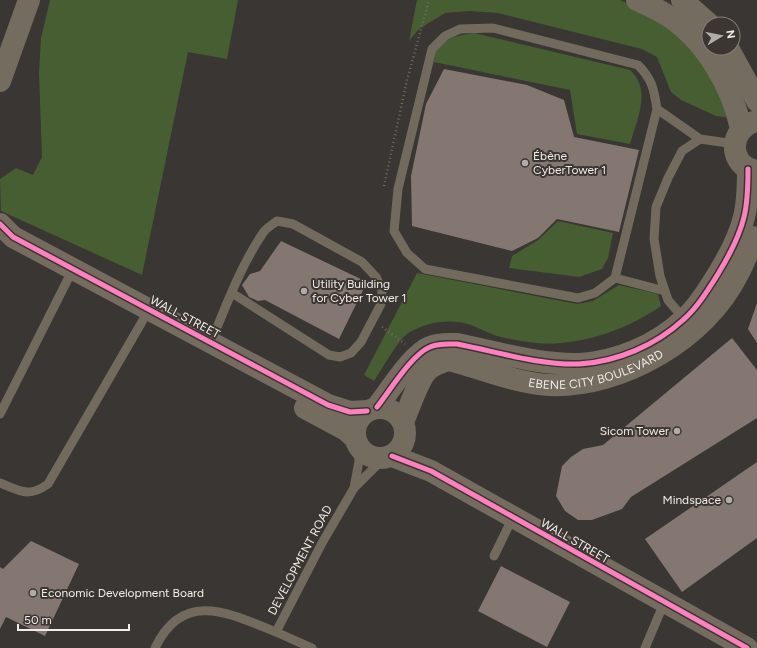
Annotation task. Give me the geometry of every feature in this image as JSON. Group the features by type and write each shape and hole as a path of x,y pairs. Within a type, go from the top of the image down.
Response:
{"street":[{"path":"0,81 29,0"},
{"name":"EBENE CITY BOULEVARD","path":"404,430 420,383 428,369 440,362 449,360 528,382 548,385 588,383 623,373 644,362 669,348 694,320 713,282 732,251 744,218 748,187 753,170 738,158 744,131 735,106 725,82 703,49 680,26 665,14 637,0"},
{"path":"682,0 701,17"},
{"path":"732,56 757,101"},
{"name":"WALL STREET","path":"0,224 12,237 70,273 211,342 328,405 350,412 372,409"},
{"name":"EBENE CITY BOULEVARD","path":"372,409 416,356 429,347 442,344 457,344 552,363 581,364 606,360 631,353 716,308 738,275 757,225"},
{"path":"0,242 70,273 143,320 346,430 356,442 369,456 375,458 388,457 398,451 404,430 392,410 372,409 361,416 356,423 356,442"},
{"name":"WALL STREET","path":"404,430 431,471"},
{"name":"WALL STREET","path":"388,457 431,471 664,603 747,648"}],"lane":[{"path":"493,28 638,65 648,75 654,88 657,109 615,278 595,293 578,298 425,270 406,253 394,231 398,189 432,49 445,36 460,29 493,28"},
{"path":"657,109 700,139"},
{"path":"694,320 668,300 660,276 654,240 656,207 668,178 682,151 700,139 744,131"},
{"path":"211,342 232,293 263,232 277,221 293,224 362,262 376,277 382,290 381,304 362,342 352,353 340,357 329,355 232,293"},
{"path":"0,414 70,273"},
{"path":"615,278 665,291"},
{"path":"0,483 25,493 38,492 48,484 143,320"},
{"path":"354,488 359,461 356,442"},
{"path":"354,488 388,457"},
{"name":"DEVELOPMENT ROAD","path":"312,648 276,632 322,543 354,488"},
{"path":"494,556 513,517"},
{"path":"645,648 664,603"},
{"path":"154,648 161,634 181,616 202,610 226,612 276,632"}],"path":[{"path":"384,186 407,80 421,36 429,0"},
{"path":"372,322 406,345 416,356"}],"green space":[{"path":"50,0 238,0 227,59 188,52 142,275 1,211 0,179 16,168 33,175 42,157 39,73 41,38"},
{"path":"417,0 620,0 655,18 687,42 704,62 712,75 732,118 716,116 681,100 671,92 657,57 642,49 498,13 470,11 445,13 419,29 409,41"},
{"path":"474,33 630,70 637,78 642,96 639,115 630,144 577,134 570,90 434,62 436,50 444,42 454,37"},
{"path":"558,221 613,233 608,258 602,269 579,277 509,268 512,256 538,240"},
{"path":"417,273 577,304 593,301 619,285 658,294 661,306 648,315 601,335 551,344 504,338 463,323 438,322 430,324 414,330 403,337 374,381 364,375"}],"building":[{"name":"Ébène CyberTower 1","path":"444,69 527,85 564,100 574,137 639,150 619,232 557,219 538,238 512,251 412,226 411,176 426,104"},
{"name":"Utility Building for Cyber Tower 1","path":"281,241 367,282 339,339 265,300 258,301 249,297 242,285 250,274 260,271"},
{"path":"757,303 757,343 748,329"},
{"name":"Sicom Tower","path":"732,338 757,370 757,418 631,497 622,509 592,520 578,520 565,511 556,496 562,466 571,457 583,449 603,445"},
{"name":"Mindspace","path":"757,462 757,538 682,592 645,539"},
{"name":"Economic Development Board","path":"31,541 79,564 45,636 6,617 0,629 0,567 3,569"},
{"path":"501,566 570,602 547,647 478,611"}],"cycle path":[{"path":"377,407 408,365 423,351 437,345 457,344 533,360 564,364 579,364 593,363 621,356 635,351 661,337 693,310 730,254 742,225 745,211 748,193 748,169"},
{"path":"0,224 13,237 328,405 350,412 367,411"},
{"path":"392,456 431,471 747,648"}],"place":[{"name":"Ébène CyberTower 1","path":"525,163"},
{"name":"Utility Building for Cyber Tower 1","path":"304,291"},
{"name":"Sicom Tower","path":"677,431"},
{"name":"Mindspace","path":"729,500"},
{"name":"Economic Development Board","path":"33,593"}]}
